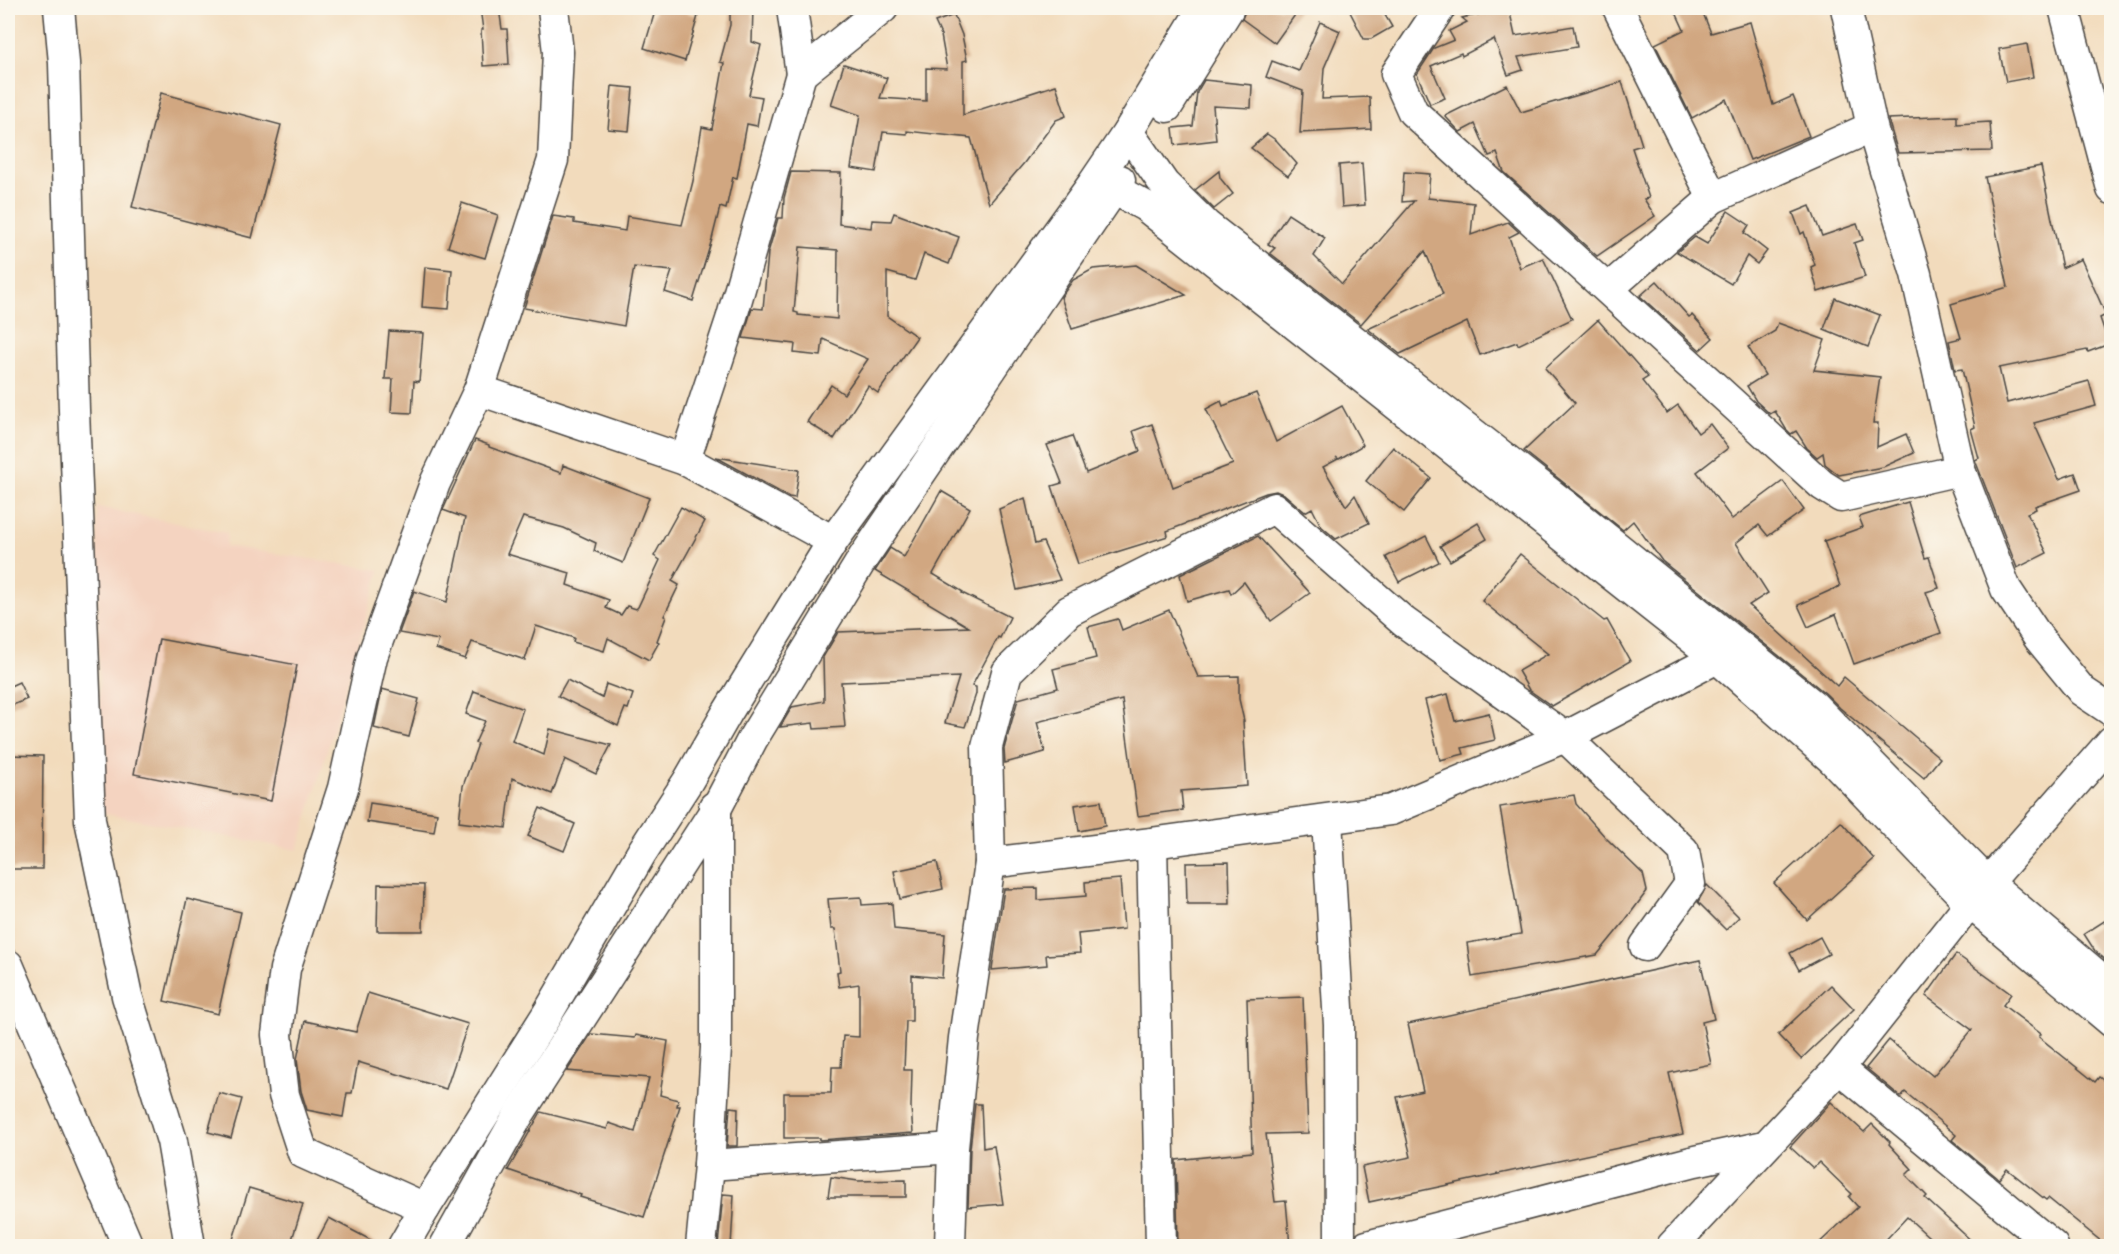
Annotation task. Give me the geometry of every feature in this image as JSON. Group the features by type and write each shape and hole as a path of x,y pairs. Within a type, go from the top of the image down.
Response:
{"street":[{"path":"59,8 64,63 74,410 90,820 127,996 172,1141 190,1246"},
{"path":"425,1208 303,1153 284,1095 277,1035 285,969 343,788 372,657 435,483 479,390 553,160 558,52 553,8"},
{"path":"685,460 731,320 801,74 792,8"},
{"path":"801,74 883,8"},
{"path":"1134,141 1203,8"},
{"path":"445,1246 519,1114 716,809 752,740 863,558 1103,187 1229,8"},
{"path":"1440,8 1396,74 1413,112 1822,485 1841,497 1960,470"},
{"path":"1618,8 1713,198"},
{"path":"1846,8 1872,127 1916,274 1960,470 2006,589 2038,637 2082,691 2112,711"},
{"path":"2064,8 2112,189"},
{"path":"1608,289 1713,198 1872,127"},
{"path":"1134,141 1164,184 1206,225 1579,516 1814,706 1979,893 2112,988"},
{"path":"403,1246 548,1013 642,852 688,782 727,713 833,541 1103,187"},
{"path":"1103,187 1153,212 1717,658 1979,893 2112,1022"},
{"path":"479,390 685,460 833,541"},
{"path":"950,1246 953,1148 964,1038 990,863 987,747 1007,672 1069,611 1274,508 1404,622 1565,736 1684,851 1689,884 1645,946"},
{"path":"990,863 1391,810 1565,736 1717,658"},
{"path":"1672,1246 1839,1068 1979,893 2112,741"},
{"path":"688,782 716,809 716,1048 709,1165 701,1246"},
{"path":"1327,820 1338,1025 1340,1246"},
{"path":"1152,843 1161,1246"},
{"path":"8,964 128,1246"},
{"path":"1839,1068 2033,1241"},
{"path":"1366,1246 1695,1161 1766,1146"},
{"path":"709,1165 953,1148"}],"shaded area":[{"path":"97,507 227,533 226,546 380,570 298,850 101,813"}],"building":[{"path":"480,8 499,8 502,29 507,29 509,64 483,66 481,30 483,30"},
{"path":"656,8 670,8 698,16 685,61 644,48"},
{"path":"730,8 753,8 752,42 761,45 749,95 762,97 757,126 747,124 737,178 733,177 726,209 720,207 693,301 665,292 672,271 634,267 624,326 524,308 553,216 574,219 574,223 625,231 627,216 682,225 693,181 702,127 712,129 724,63 720,62 730,25"},
{"path":"1246,8 1300,8 1275,43 1242,19"},
{"path":"1348,8 1381,8 1392,27 1371,39 1364,39"},
{"path":"1509,8 1515,36 1573,26 1577,47 1518,57 1523,70 1508,75 1494,39 1462,56 1461,53 1431,66 1445,98 1430,104 1417,74 1434,48 1454,40 1449,31 1467,22 1462,18"},
{"path":"1674,8 1701,8 1711,33 1750,22 1773,105 1793,96 1809,136 1750,160 1726,99 1692,118 1655,44 1684,30"},
{"path":"954,15 962,35 967,60 963,61 963,115 1056,85 1066,116 1056,120 989,204 971,138 907,131 907,134 883,132 876,172 851,168 860,115 831,105 844,64 887,78 880,98 926,101 926,68 947,69 941,35 935,22"},
{"path":"1320,22 1340,31 1324,68 1322,99 1370,97 1371,129 1300,133 1303,91 1266,77 1272,61 1299,71"},
{"path":"2027,44 2033,77 2006,82 1999,49"},
{"path":"1204,80 1252,85 1251,108 1213,106 1216,140 1175,145 1173,128 1193,126 1197,92"},
{"path":"1622,82 1642,145 1632,148 1649,198 1644,199 1655,216 1597,256 1504,172 1497,153 1489,156 1475,124 1460,132 1445,116 1507,85 1521,112"},
{"path":"612,86 633,88 629,131 608,129"},
{"path":"161,93 281,125 252,238 132,207"},
{"path":"1957,116 1957,124 1990,122 1992,151 1898,153 1888,119"},
{"path":"1267,134 1277,141 1297,164 1288,176 1251,148"},
{"path":"1362,163 1365,205 1342,207 1339,165"},
{"path":"2041,166 2062,268 2081,259 2106,315 2100,318 2109,344 2088,352 2087,350 1999,368 2007,403 2089,381 2096,406 2034,423 2059,479 2075,473 2081,490 2035,506 2036,509 2027,513 2047,553 2017,568 1975,460 1979,458 1971,429 1975,427 1962,369 1955,370 1949,341 1961,338 1951,304 2008,287 1985,177"},
{"path":"1219,171 1220,178 1233,194 1214,209 1195,190"},
{"path":"791,172 841,173 839,224 871,228 872,220 891,221 894,213 959,237 949,264 924,254 915,280 887,272 887,316 917,337 878,393 868,386 834,439 807,422 831,385 844,394 868,359 823,339 821,356 794,353 795,344 743,338 752,308 763,309 768,253 778,218 783,218 784,198","holes":["800,247 838,250 837,319 798,315 794,312"]},
{"path":"1404,172 1430,174 1428,198 1474,203 1471,235 1508,222 1519,232 1509,237 1520,268 1543,258 1572,319 1518,345 1517,342 1480,355 1467,322 1400,354 1368,329 1443,294 1425,251 1361,324 1270,253 1275,248 1268,244 1288,214 1325,238 1314,256 1342,284 1414,201 1402,202"},
{"path":"462,203 498,215 485,258 448,247"},
{"path":"1810,206 1822,236 1857,224 1863,240 1854,243 1865,277 1818,292 1811,267 1815,265 1804,232 1801,234 1793,213"},
{"path":"1728,211 1749,225 1744,233 1767,251 1757,264 1747,256 1731,284 1677,252 1695,237 1707,244"},
{"path":"1136,265 1186,295 1072,329 1061,297 1073,280 1093,269"},
{"path":"425,267 452,270 449,309 422,307"},
{"path":"1657,281 1689,317 1692,315 1713,338 1700,350 1640,296"},
{"path":"1835,298 1880,315 1868,347 1824,329"},
{"path":"1598,320 1648,377 1642,381 1667,413 1678,405 1698,433 1710,424 1728,448 1697,472 1732,519 1783,481 1804,510 1768,536 1759,525 1736,543 1768,593 1749,605 1837,686 1844,677 1940,758 1924,778 1825,693 1662,561 1633,521 1623,530 1524,451 1575,403 1545,368"},
{"path":"1778,323 1825,340 1814,370 1880,377 1873,423 1878,423 1877,447 1906,434 1914,453 1883,467 1839,475 1825,464 1823,453 1817,457 1807,448 1796,431 1791,434 1786,429 1775,411 1770,414 1756,401 1747,386 1765,375 1748,347 1775,331"},
{"path":"389,331 423,333 419,382 414,381 412,413 391,412 393,379 385,379"},
{"path":"1256,393 1276,442 1342,406 1363,445 1339,459 1336,457 1338,459 1323,467 1346,506 1355,495 1369,523 1336,539 1321,526 1312,508 1305,512 1285,495 1276,491 1167,531 1168,536 1078,564 1052,486 1062,483 1047,445 1072,436 1086,473 1140,451 1133,431 1152,424 1173,487 1233,464 1206,409 1221,401 1223,406"},
{"path":"475,440 561,473 563,465 649,498 623,563 594,551 596,543 564,528 523,517 507,554 570,573 567,585 609,600 606,608 621,615 627,606 636,609 638,607 660,560 654,556 681,507 705,521 672,581 679,585 664,616 666,617 657,641 659,642 649,660 608,638 604,651 573,642 574,638 536,626 525,660 472,642 465,659 436,649 439,640 399,633 414,591 447,602 465,518 443,510"},
{"path":"1393,447 1431,478 1404,512 1366,481"},
{"path":"716,457 799,470 795,498 789,497"},
{"path":"941,491 970,508 933,574 962,593 1010,617 972,686 976,687 976,694 965,727 945,723 959,677 841,682 845,727 814,729 813,723 780,727 792,707 824,701 823,657 838,632 969,627 875,571 890,548 904,557"},
{"path":"1025,498 1035,544 1043,542 1060,580 1017,590 999,509"},
{"path":"1908,502 1925,558 1929,557 1939,588 1926,592 1941,633 1854,664 1836,614 1808,627 1798,605 1840,586 1824,541 1863,527 1859,517"},
{"path":"1478,523 1487,539 1450,561 1440,546"},
{"path":"1258,536 1310,593 1271,621 1244,582 1231,594 1229,589 1187,601 1180,575"},
{"path":"1426,536 1439,562 1399,582 1386,557"},
{"path":"1520,554 1604,621 1607,620 1630,661 1552,706 1529,690 1518,671 1548,654 1482,601"},
{"path":"1169,610 1198,677 1239,676 1247,786 1181,791 1183,810 1138,816 1122,700 1037,722 1045,752 1005,763 1004,749 1018,699 1058,688 1053,669 1096,658 1088,627 1118,619 1122,630"},
{"path":"159,639 297,665 271,801 134,774"},
{"path":"567,680 602,698 606,684 633,694 628,709 625,708 618,726 558,696"},
{"path":"19,682 27,699 8,707 8,687"},
{"path":"382,689 419,699 409,737 374,728"},
{"path":"474,691 523,709 512,741 544,755 550,729 611,745 596,774 565,759 552,794 512,778 506,828 459,822 463,786 478,744 475,743 485,721 466,714"},
{"path":"1448,694 1455,721 1489,713 1495,740 1462,748 1464,754 1440,760 1425,700"},
{"path":"8,755 43,756 42,869 8,869"},
{"path":"1574,795 1576,804 1607,839 1643,874 1647,891 1597,955 1472,977 1467,943 1521,934 1500,807"},
{"path":"1101,801 1105,826 1079,831 1075,805"},
{"path":"370,803 437,813 434,832 367,822"},
{"path":"540,808 575,824 564,851 528,836"},
{"path":"1841,822 1874,859 1807,920 1774,883"},
{"path":"937,862 943,889 900,899 894,871"},
{"path":"1229,862 1230,904 1187,904 1186,863"},
{"path":"1120,879 1124,929 1078,934 1080,953 1046,955 1047,965 992,970 1004,889 1038,888 1038,900 1086,896 1085,882"},
{"path":"378,884 424,885 423,931 377,931"},
{"path":"1707,885 1739,917 1726,930 1698,902"},
{"path":"861,897 862,905 892,903 894,929 945,934 942,978 912,975 912,1021 906,1021 904,1070 912,1070 913,1133 820,1140 820,1138 784,1138 784,1093 831,1093 832,1067 841,1067 843,1036 859,1037 859,984 839,987 837,972 840,971 835,929 831,929 828,899"},
{"path":"187,899 241,912 218,1014 164,1001"},
{"path":"2112,916 2112,965 2095,951 2084,934"},
{"path":"1820,937 1829,954 1799,970 1790,953"},
{"path":"1956,954 2011,994 2003,1005 2041,1034 2039,1037 2095,1082 2099,1077 2112,1087 2112,1246 2107,1246 2048,1198 2046,1200 2007,1169 1999,1179 1952,1140 1956,1135 1905,1092 1901,1097 1866,1068 1889,1040 1933,1076 1972,1030 1926,996"},
{"path":"1700,960 1714,1019 1702,1022 1711,1064 1669,1073 1683,1134 1369,1202 1362,1167 1411,1157 1397,1097 1423,1091 1408,1024"},
{"path":"1831,985 1854,1009 1801,1059 1778,1035"},
{"path":"368,993 468,1024 446,1089 358,1062 352,1093 347,1093 343,1117 307,1110 301,1091 297,1059 305,1021 356,1032"},
{"path":"1303,997 1308,1133 1266,1134 1275,1202 1286,1201 1290,1246 1178,1246 1176,1160 1252,1152 1247,999"},
{"path":"591,1034 635,1038 636,1035 668,1041 660,1095 678,1100 677,1106 680,1106 644,1217 580,1197 581,1195 508,1170 541,1112 607,1129 609,1123 635,1132 649,1078 567,1071"},
{"path":"219,1093 242,1099 231,1138 208,1132"},
{"path":"1831,1102 1864,1132 1872,1124 1912,1169 1906,1175 1927,1196 1925,1198 1977,1246 1939,1246 1907,1217 1880,1246 1816,1246 1858,1207 1849,1197 1852,1194 1819,1162 1813,1168 1790,1147"},
{"path":"975,1104 981,1104 983,1148 994,1146 1003,1204 968,1207 970,1149"},
{"path":"730,1107 738,1108 737,1146 727,1146"},
{"path":"831,1177 858,1181 906,1180 906,1197 828,1197"},
{"path":"249,1188 303,1204 290,1246 231,1246"},
{"path":"723,1194 734,1195 731,1246 718,1246"},
{"path":"329,1218 382,1246 314,1246"}]}
